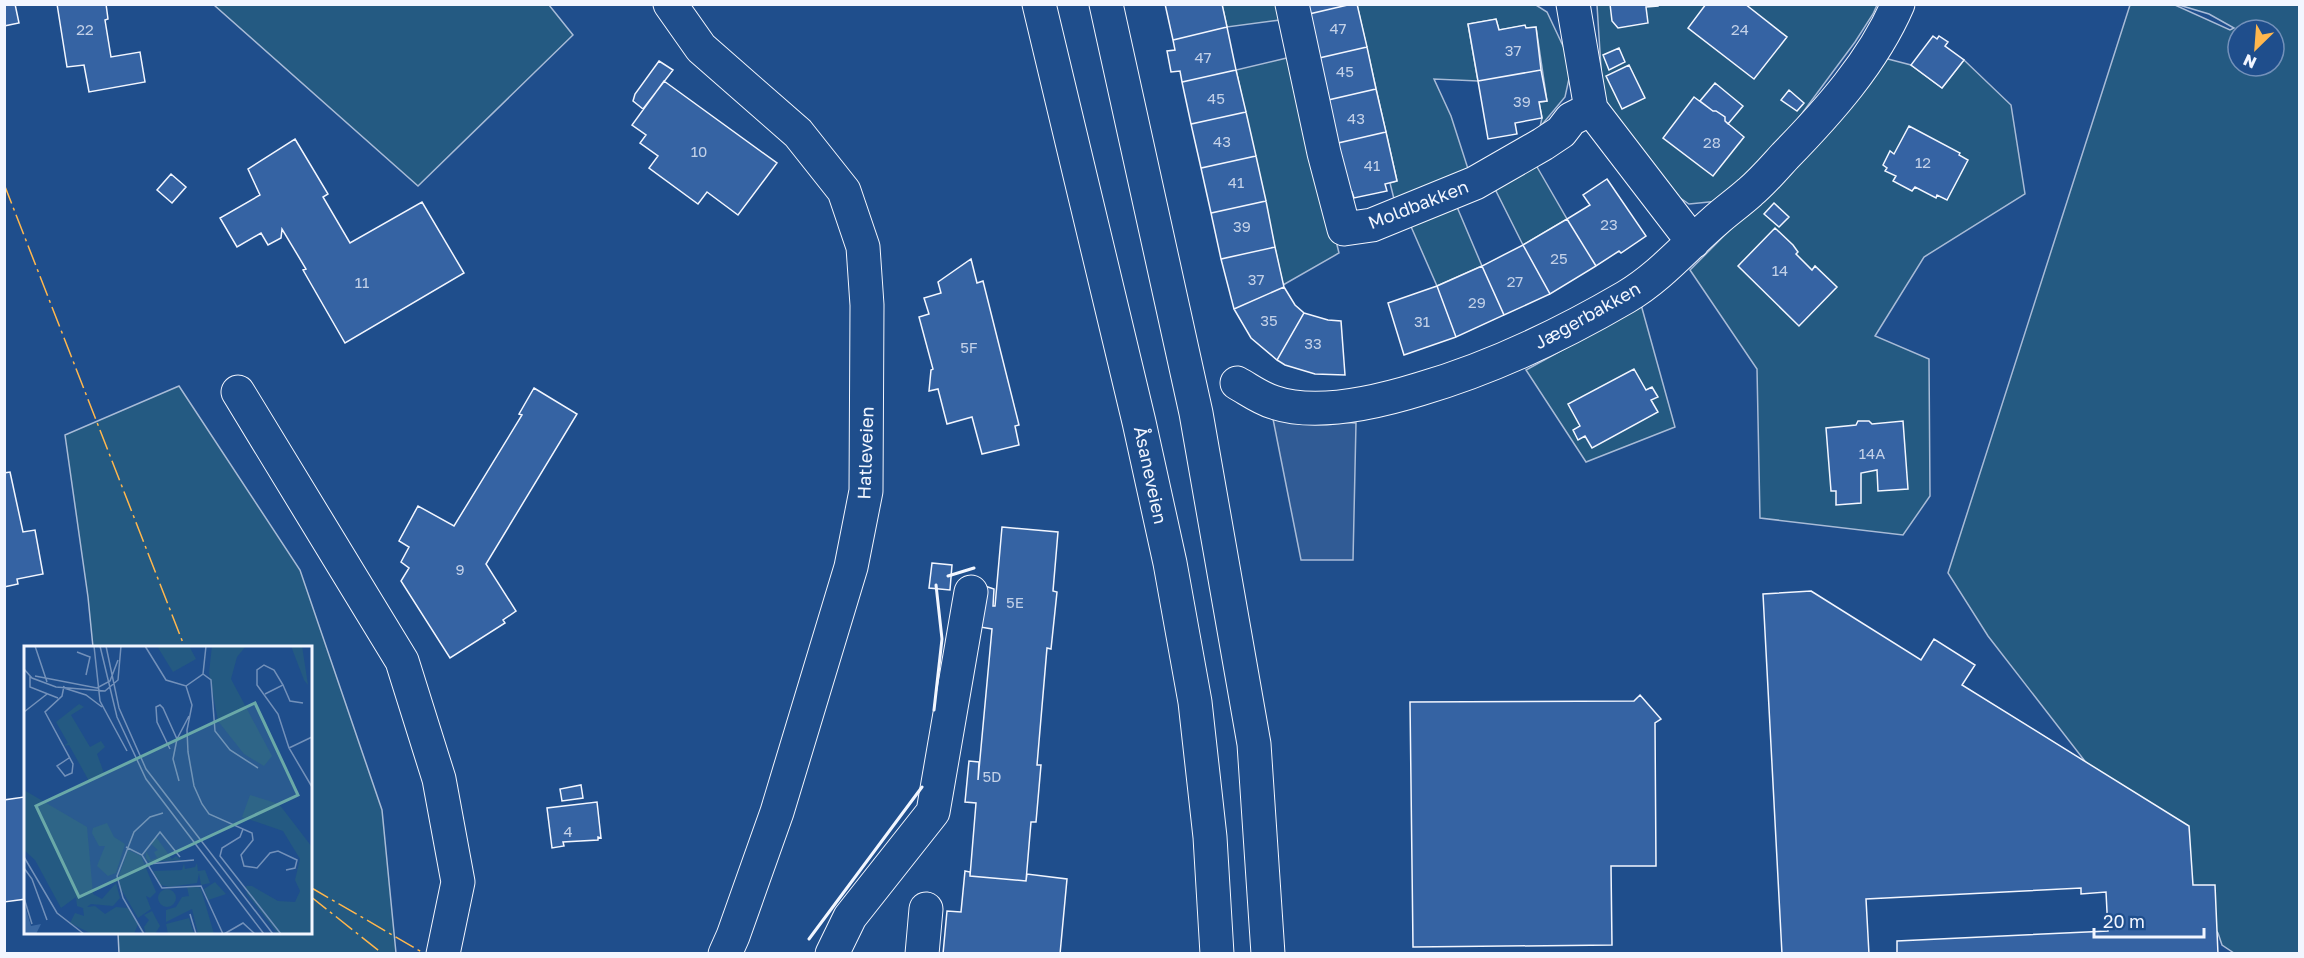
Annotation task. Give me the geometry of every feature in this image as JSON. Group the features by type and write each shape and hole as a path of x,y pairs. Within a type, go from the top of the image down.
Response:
{"main road":[{"name":"Hatleveien","path":"670,4 701,48 798,134 844,191 863,247 867,305 866,491 851,567 777,812 725,954"},
{"name":"Åsaneveien","path":"1040,4 1170,562 1195,702 1210,837 1217,954"},
{"path":"1106,4 1196,413 1254,744 1286,954"},
{"name":"Moldbakken","path":"1292,4 1324,153 1344,229 1372,225 1475,183 1543,144 1561,132 1571,119 1591,109"},
{"path":"1573,4 1591,109 1693,242"},
{"name":"Jægerbakken","path":"1237,383 1273,402 1307,408 1373,402 1458,378 1564,333 1627,296 1657,275 1751,191 1811,130 1847,87 1889,24 1898,4"},
{"path":"238,392 402,661 439,779 458,882 443,954"},
{"path":"832,954 850,917 933,812 971,592"},
{"path":"1254,744 1268,954"},
{"path":"922,954 926,909"}],"shaded area":[{"path":"214,5 549,5 573,35 418,186"},
{"path":"1222,5 1277,5 1280,20 1227,27"},
{"path":"1357,5 1536,5 1547,12 1572,65 1565,97 1540,127 1542,118 1539,102 1547,101 1536,27 1522,26 1499,30 1496,19 1468,24 1478,81 1434,79 1451,116 1470,175 1396,207 1390,183 1397,181"},
{"path":"1597,5 1877,5 1855,42 1786,135 1719,201 1689,204 1664,187 1603,99"},
{"path":"2130,5 2175,5 2226,28 2226,78 2286,78 2286,18 2226,18 2226,24 2209,14 2179,5 2299,5 2299,953 2234,953 2222,945 2218,933 1988,636 1948,573"},
{"path":"1291,57 1339,253 1283,285 1236,70"},
{"path":"1884,58 1911,65 1942,88 1964,60 2011,105 2025,194 1924,257 1875,336 1929,359 1930,496 1903,535 1760,518 1757,369 1690,270 1818,141"},
{"path":"1533,160 1567,219 1523,245 1493,185"},
{"path":"1457,207 1482,266 1437,286 1409,222"},
{"path":"1640,301 1675,427 1586,462 1526,370 1584,338"},
{"path":"179,386 300,570 382,810 396,953 119,953 118,934 312,934 312,646 93,646 65,435"},
{"path":"1273,419 1356,423 1353,560 1301,560"}],"building":[{"path":"4,4 15,4 19,23 4,26"},
{"path":"57,4 106,4 108,19 105,20 111,57 140,52 145,82 89,92 84,65 67,67"},
{"path":"1165,4 1222,4 1227,27 1173,40"},
{"path":"1307,4 1352,4 1309,14"},
{"path":"1357,4 1367,47 1319,58 1309,14"},
{"path":"1610,4 1658,4 1658,6 1646,7 1648,23 1618,28 1612,21"},
{"path":"1706,4 1745,4 1787,37 1754,79 1688,28"},
{"path":"1496,19 1499,30 1525,25 1526,28 1536,27 1541,70 1478,81 1468,24"},
{"path":"1227,27 1236,70 1182,82 1180,71 1171,72 1167,51 1175,50 1173,40"},
{"path":"1933,36 1937,39 1939,36 1948,42 1945,46 1964,60 1942,88 1911,65"},
{"path":"1367,47 1376,89 1328,100 1319,58"},
{"path":"1619,48 1625,62 1609,70 1603,55"},
{"path":"659,61 673,70 643,109 633,101 635,94"},
{"path":"1629,65 1645,98 1622,109 1606,76"},
{"path":"1236,70 1246,112 1191,124 1182,82"},
{"path":"1541,70 1547,101 1539,102 1542,118 1515,123 1517,134 1488,139 1478,81"},
{"path":"664,81 777,163 738,215 707,192 698,204 649,168 658,156 640,143 646,135 632,125"},
{"path":"1715,83 1743,106 1728,124 1725,117 1700,101"},
{"path":"1376,89 1386,132 1338,143 1328,100"},
{"path":"1789,90 1804,103 1797,111 1781,100"},
{"path":"1694,97 1725,117 1725,121 1744,137 1713,176 1663,138"},
{"path":"1246,112 1256,156 1201,168 1191,124"},
{"path":"1909,126 1960,153 1959,155 1968,160 1947,200 1937,195 1936,198 1915,187 1912,191 1893,181 1896,176 1885,171 1887,168 1883,165 1890,151 1894,154"},
{"path":"1386,132 1397,181 1385,184 1387,191 1354,198 1352,192 1349,193 1338,143"},
{"path":"295,139 328,194 323,197 350,243 422,202 464,273 345,343 282,229 281,238 268,245 261,233 237,247 220,218 260,195 248,169"},
{"path":"1256,156 1266,201 1211,213 1201,168"},
{"path":"171,174 186,187 172,203 157,190"},
{"path":"1607,179 1646,236 1596,266 1567,219 1590,205 1583,195"},
{"path":"1266,201 1275,247 1221,259 1211,213"},
{"path":"1774,203 1789,217 1779,227 1764,214"},
{"path":"1567,219 1596,266 1550,294 1523,245"},
{"path":"1775,228 1793,245 1798,252 1796,254 1812,270 1815,266 1837,287 1799,326 1738,266"},
{"path":"1523,245 1550,294 1504,315 1482,266"},
{"path":"1275,247 1284,287 1234,309 1221,259"},
{"path":"971,259 977,283 983,281 1019,425 1015,426 1019,445 982,454 972,417 947,424 938,389 929,391 933,369 919,317 929,314 924,298 941,293 938,282"},
{"path":"1482,266 1504,315 1456,337 1437,286"},
{"path":"1437,286 1456,337 1404,355 1388,303"},
{"path":"1284,287 1295,305 1304,313 1277,360 1251,338 1234,309"},
{"path":"1304,313 1341,321 1345,375 1315,374 1285,365 1277,360"},
{"path":"1634,369 1646,390 1652,387 1658,397 1651,400 1658,412 1592,448 1585,436 1578,440 1573,430 1580,426 1568,404"},
{"path":"534,388 577,414 486,564 516,611 503,620 505,623 450,658 401,581 409,568 401,562 409,547 399,541 418,506 454,526 522,415 519,414"},
{"path":"1858,421 1869,421 1872,424 1903,421 1908,489 1878,491 1877,470 1861,473 1861,503 1836,505 1836,491 1831,491 1826,428 1856,425"},
{"path":"10,472 23,532 35,530 43,574 17,579 18,584 4,587 4,473"},
{"path":"1002,527 1058,532 1053,591 1057,592 1051,649 1047,648 1037,765 1041,765 1036,822 1031,822 1026,881 970,876 976,803 965,802 969,761 979,762 978,780 992,629 980,627 985,586 994,589 993,606 995,606"},
{"path":"932,563 952,565 950,590 929,588"},
{"path":"1811,591 1921,660 1934,639 1975,665 1962,685 2189,826 2193,885 2215,885 2218,954 1897,954 1897,941 2108,931 2106,892 2081,894 2081,888 1866,899 1869,954 1782,954 1763,594"},
{"path":"1640,695 1661,719 1655,723 1656,866 1611,866 1612,945 1413,947 1410,702 1634,701"},
{"path":"581,785 583,798 562,801 560,789"},
{"path":"24,797 24,899 4,902 4,800"},
{"path":"597,802 601,838 563,842 564,846 552,848 547,808"},
{"path":"965,871 970,872 970,876 1026,881 1027,874 1067,879 1060,954 943,954 947,911 961,912"}],"wall":[{"path":"948,576 974,568"},
{"path":"934,710 942,639 936,585"},
{"path":"809,939 922,787"}],"power":[{"path":"4,184 184,646"},
{"path":"312,888 425,954"},
{"path":"312,898 383,954"}]}
